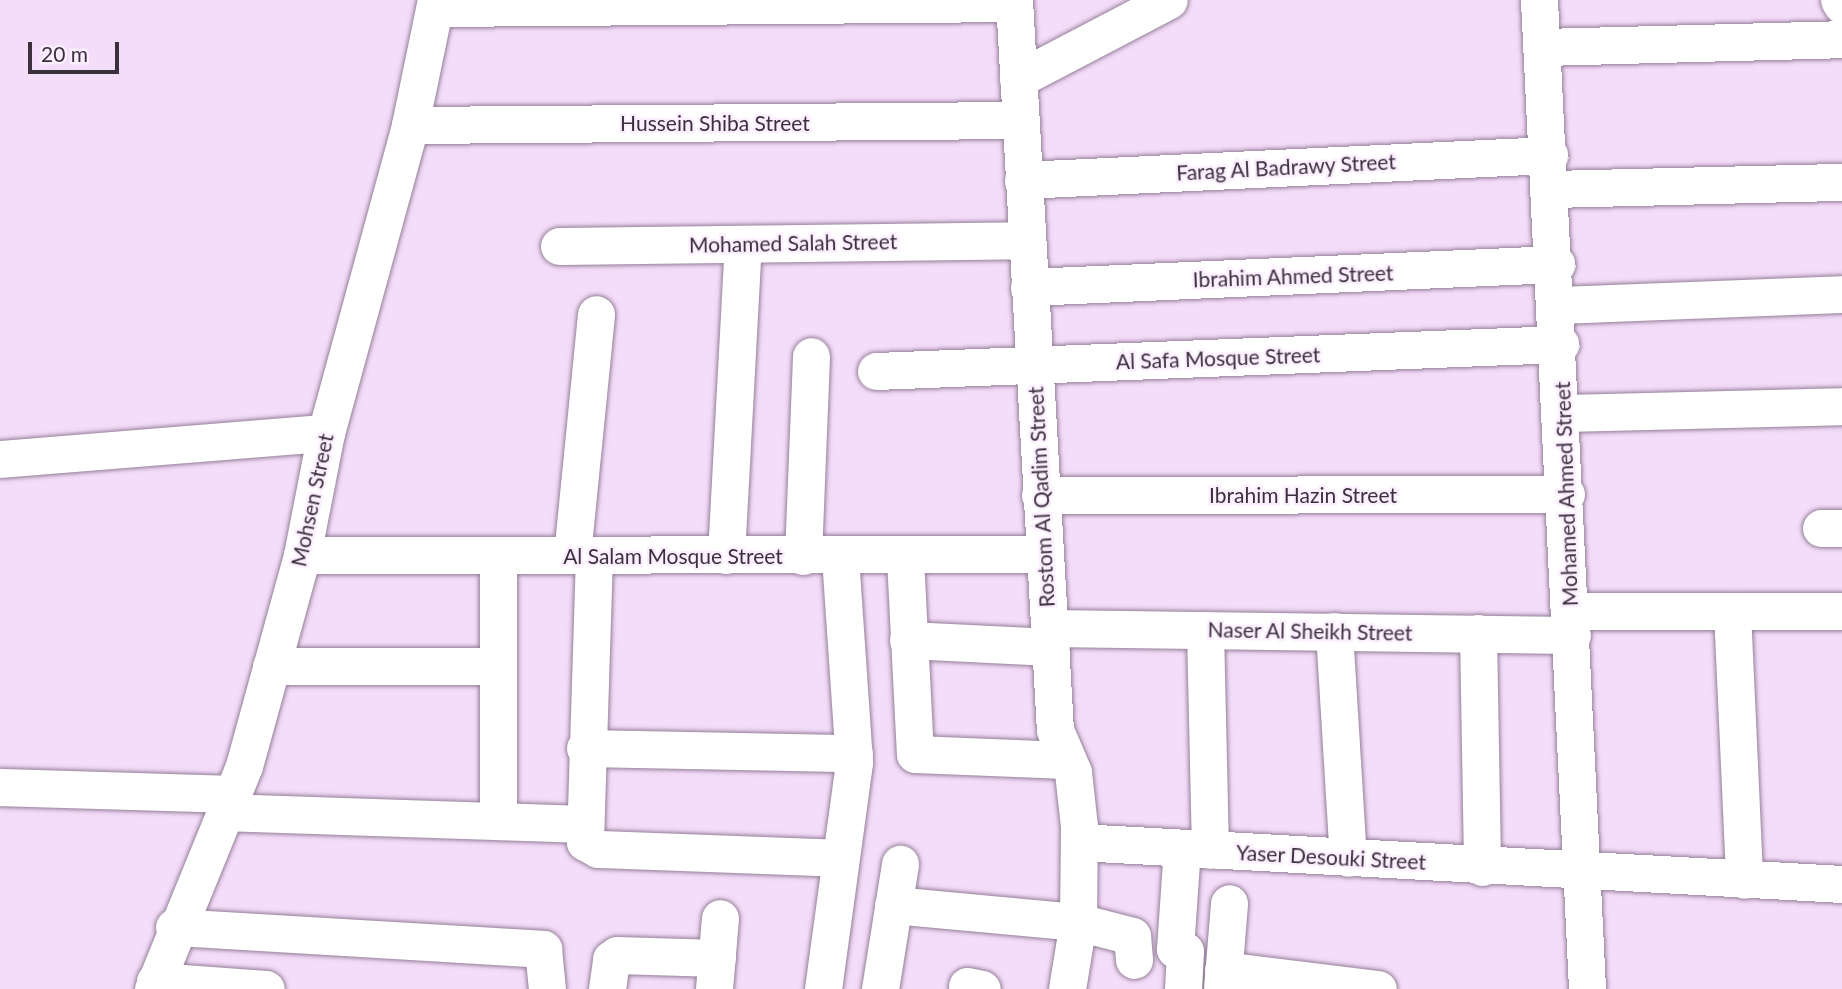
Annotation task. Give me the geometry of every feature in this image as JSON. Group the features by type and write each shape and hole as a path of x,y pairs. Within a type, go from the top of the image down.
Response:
{"street":[{"path":"1018,79 1169,0"},
{"name":"Mohamed Ahmed Street","path":"1539,0 1560,344 1587,989"},
{"path":"1839,0 1842,5"},
{"path":"436,4 1014,2"},
{"name":"Rostom Al Qadim Street","path":"1014,2 1055,730 1066,760 1079,842 1078,922 1067,989"},
{"name":"Mohsen Street","path":"154,985 174,928 228,803 271,666 302,555 326,433 410,125 436,4"},
{"path":"1543,47 1842,39"},
{"name":"Hussein Shiba Street","path":"410,125 1020,120"},
{"name":"Farag Al Badrawy Street","path":"1023,180 1550,172 1842,182"},
{"name":"Mohamed Salah Street","path":"559,246 1026,240"},
{"path":"726,555 743,244"},
{"name":"Ibrahim Ahmed Street","path":"1030,287 1556,264"},
{"path":"1558,304 1842,294"},
{"path":"596,314 583,555 585,748 582,830 598,849 839,858"},
{"name":"Al Safa Mosque Street","path":"876,371 1560,344"},
{"path":"803,556 811,356"},
{"path":"1563,412 1842,405"},
{"path":"0,459 326,433"},
{"name":"Ibrahim Hazin Street","path":"1040,495 1566,494"},
{"name":"Al Salam Mosque Street","path":"302,555 726,555 905,558 1043,554"},
{"path":"498,557 498,821"},
{"path":"823,989 854,752 840,557"},
{"path":"905,558 913,747 919,756 1066,760"},
{"path":"1732,611 1744,880"},
{"name":"Naser Al Sheikh Street","path":"908,640 1205,630 1478,633 1732,611 1842,611"},
{"path":"1183,989 1185,951 1175,949 1196,849 1205,630"},
{"path":"1334,631 1348,858"},
{"path":"1478,633 1482,867"},
{"path":"271,666 498,666"},
{"path":"585,748 854,752"},
{"path":"0,787 498,821 582,830"},
{"name":"Yaser Desouki Street","path":"1079,842 1583,873 1842,884"},
{"path":"880,989 900,864"},
{"path":"1229,903 1223,979 1378,989"},
{"path":"893,905 1078,922 1132,936 1134,960"},
{"path":"612,972 715,973 720,918"},
{"path":"174,928 543,949 547,989"},
{"path":"154,985 265,989"}]}
